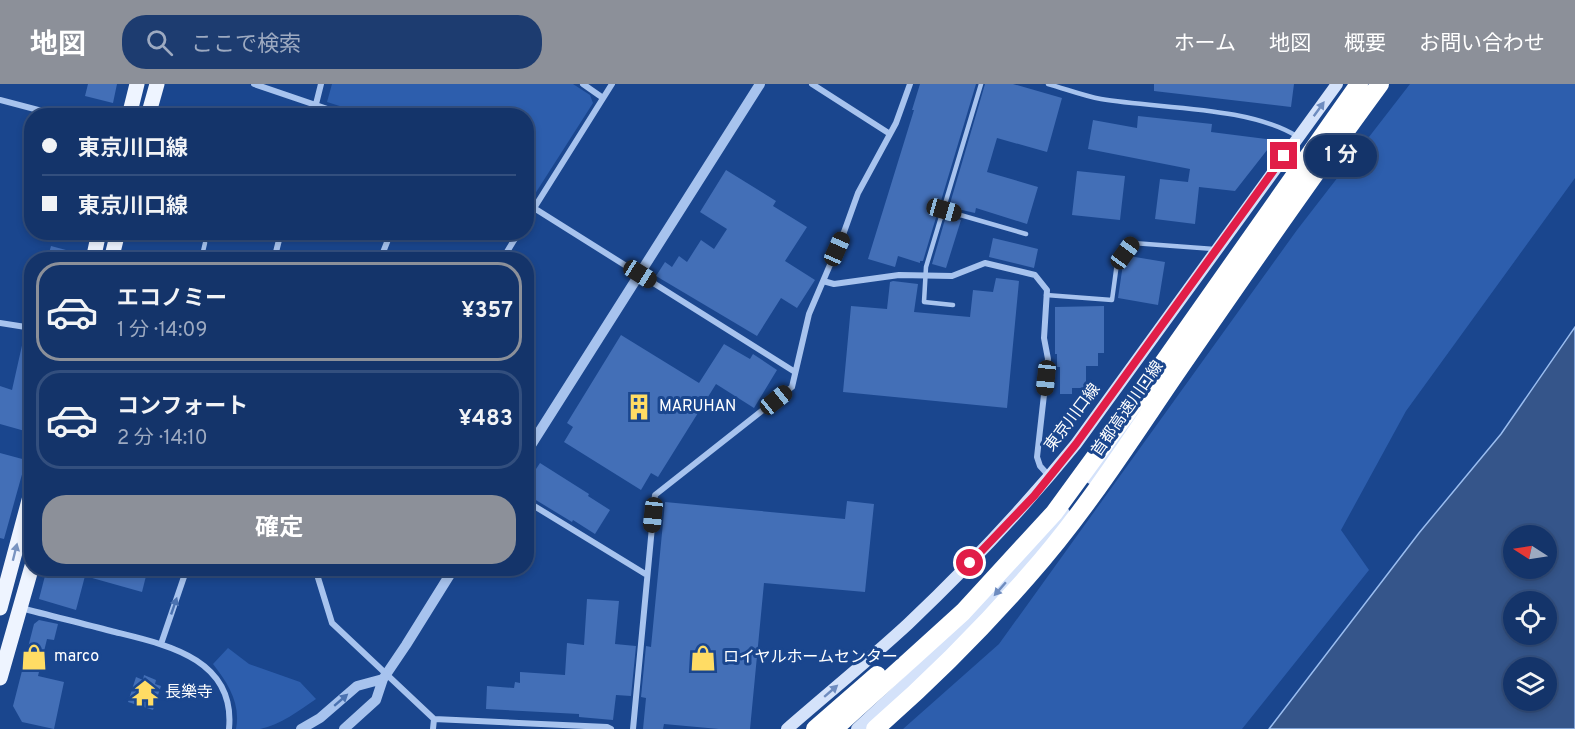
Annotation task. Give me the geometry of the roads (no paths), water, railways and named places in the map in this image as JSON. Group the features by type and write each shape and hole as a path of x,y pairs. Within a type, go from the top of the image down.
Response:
{"highway":[{"name":"首都高速川口線","path":"834,729 956,620 1054,513 1151,380 1359,84"},
{"name":"首都高速川口線","path":"875,729 924,686 975,635 1031,573 1079,513 1282,220 1380,84"},
{"path":"815,729 1016,557"},
{"path":"866,729 889,708 924,686"}],"main road":[{"path":"131,108 138,84"},
{"path":"150,108 157,84"},
{"name":"東京川口線","path":"787,729 906,625 986,547 1050,477 1083,435 1337,84"},
{"path":"856,729 972,622 1048,535 1142,409 1368,84"},
{"path":"0,608 2,589 24,516"},
{"path":"0,678 29,576"}],"street":[{"path":"254,84 324,108"},
{"path":"314,108 321,84"},
{"path":"583,84 603,98"},
{"path":"612,84 534,208 795,372"},
{"path":"534,440 760,84"},
{"path":"812,84 890,134"},
{"path":"633,729 655,495 792,387 809,314 858,193 890,134 910,84"},
{"path":"0,100 30,108"},
{"path":"823,281 834,284 898,275 952,276 986,263 1035,275 1047,290 1044,338 1048,359 1037,457 1040,466 1050,477"},
{"path":"0,323 24,327"},
{"path":"534,506 647,575"},
{"path":"160,644 184,576"},
{"path":"317,576 332,623 385,676 434,719 607,727 610,729"},
{"path":"344,729 376,700 385,676 449,576"},
{"path":"20,608 160,644 188,654 210,671 218,681 229,709 229,729"},
{"path":"301,729 320,718 357,686 385,676"},
{"path":"433,729 434,719"}],"lane":[{"path":"953,304 924,302 926,267 981,84"},
{"path":"1048,84 1099,99 1240,116 1281,127 1298,137"},
{"path":"1075,92 1077,84"},
{"path":"944,210 1026,234"},
{"path":"203,252 205,243"},
{"path":"1046,295 1112,300 1117,263 1133,243 1216,249"}],"place":[{"name":"MARUHAN","path":"639,407"},
{"name":"marco","path":"34,657"},
{"name":"ロイヤルホームセンター","path":"703,658"},
{"name":"長樂寺","path":"145,693"}]}
